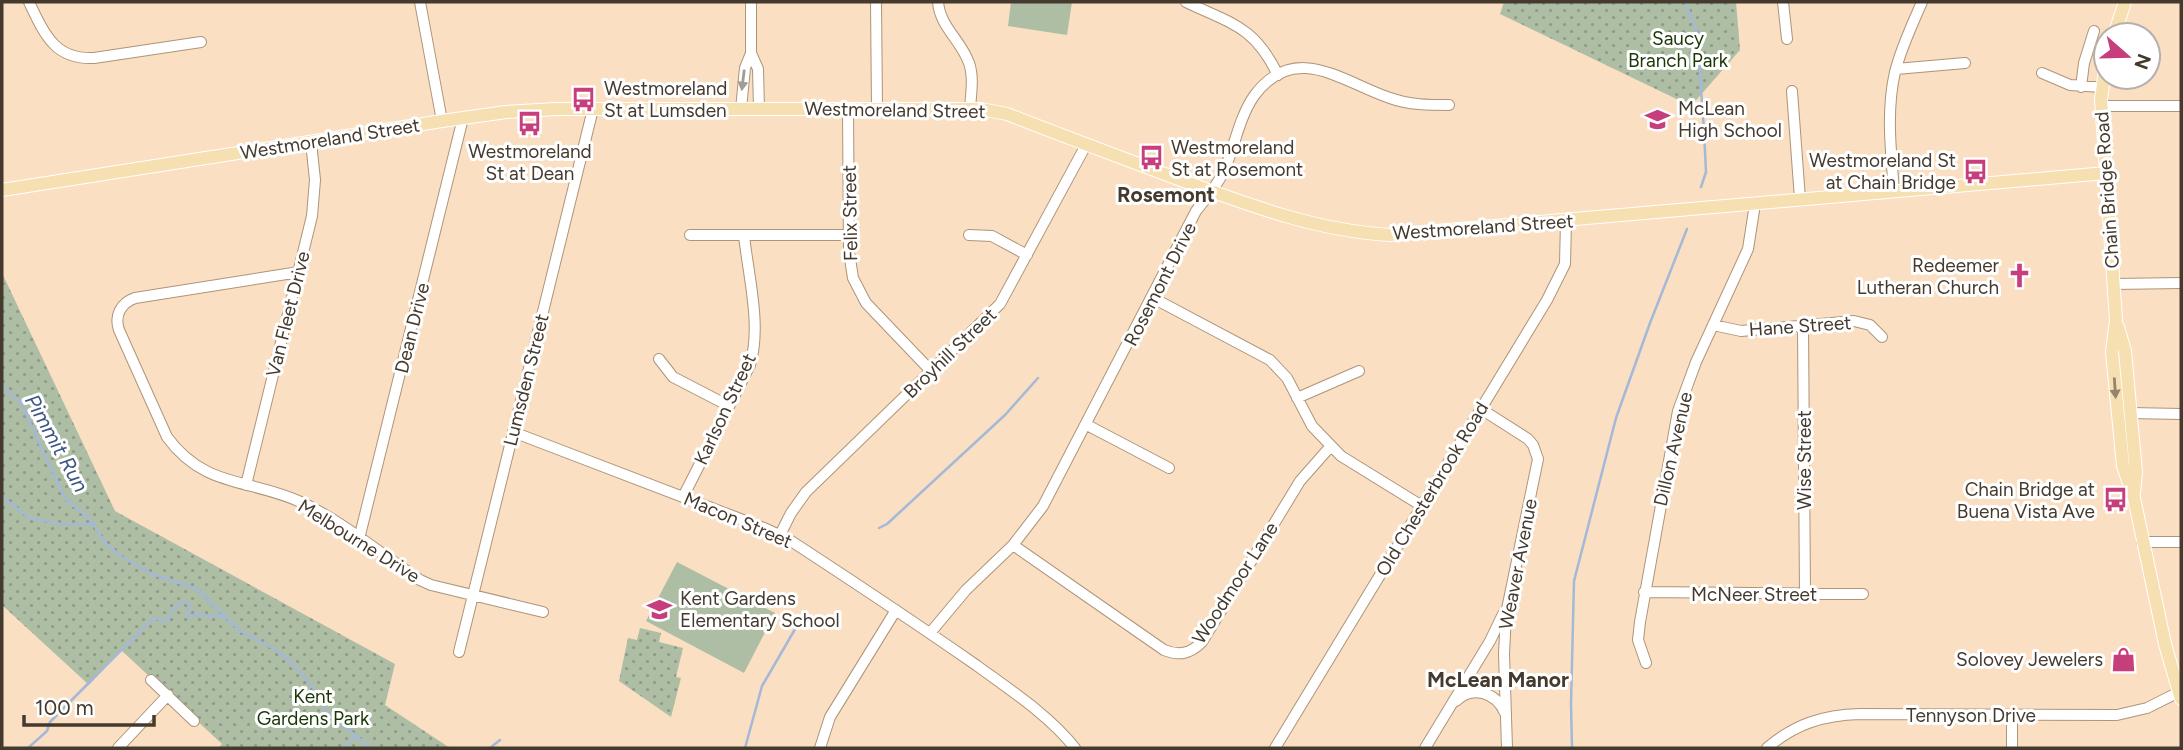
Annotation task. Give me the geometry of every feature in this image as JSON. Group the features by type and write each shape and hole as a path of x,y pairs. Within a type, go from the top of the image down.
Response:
{"main road":[{"path":"2119,21 2125,2"},
{"name":"Chain Bridge Road","path":"2102,91 2116,320 2112,352 2123,466 2134,498 2165,644 2180,694"},
{"name":"Westmoreland Street","path":"2,190 463,118 523,110 593,109 970,108 1007,114 1211,191 1321,226 1372,234 1406,235 2106,173"},
{"name":"Chain Bridge Road","path":"2116,320 2125,351 2136,472 2134,498"},
{"path":"2165,644 2181,652"}],"street":[{"path":"29,2 48,38 64,52 79,58 201,42"},
{"path":"420,2 442,121"},
{"path":"741,109 745,68 751,53 751,2"},
{"path":"876,2 877,108"},
{"path":"938,2 943,22 968,61 972,79 970,108"},
{"path":"1186,2 1249,33 1267,52 1278,75 1301,68 1315,68 1339,75 1390,98 1424,105 1449,105"},
{"path":"1783,2 1787,39"},
{"path":"1894,191 1890,124 1896,69 1922,2"},
{"path":"2081,86 2084,63 2092,37"},
{"path":"751,53 758,69 760,109"},
{"path":"1896,69 1965,63"},
{"path":"2042,73 2070,85 2092,87"},
{"name":"Rosemont Drive","path":"930,633 965,590 1013,545 1048,498 1196,211 1225,170 1254,97 1278,75"},
{"path":"1792,91 1800,199"},
{"path":"2102,106 2181,106"},
{"name":"Lumsden Street","path":"459,652 593,109"},
{"name":"Felix Street","path":"848,109 850,265 858,290 880,319 932,372"},
{"name":"Dean Drive","path":"359,539 463,118"},
{"name":"Van Fleet Drive","path":"246,485 312,216 314,197 311,142"},
{"name":"Broyhill Street","path":"780,534 806,492 996,309 1086,145"},
{"name":"Dillon Avenue","path":"1646,663 1638,640 1644,592 1678,411 1696,362 1748,249 1755,204"},
{"name":"Old Chesterbrook Road","path":"1275,748 1561,274 1567,246 1566,221"},
{"path":"690,235 849,235"},
{"name":"Karlson Street","path":"683,497 750,365 755,340 744,235"},
{"path":"969,235 992,236 1027,255"},
{"name":"Melbourne Drive","path":"299,272 119,302 119,330 167,437 185,459 197,467 224,480 302,503 420,580 542,612"},
{"path":"2114,284 2181,283"},
{"path":"1153,298 1270,360 1287,378 1312,426 1330,447 1422,506"},
{"name":"Hane Street","path":"1713,325 1741,331 1863,322 1871,325 1882,337"},
{"name":"Wise Street","path":"1803,326 1805,594"},
{"path":"659,359 673,377 729,406"},
{"path":"1297,398 1359,371"},
{"name":"Weaver Avenue","path":"1481,409 1528,439 1538,459 1509,597 1505,631 1507,748"},
{"path":"2130,413 2181,414"},
{"path":"1087,425 1169,468"},
{"name":"Macon Street","path":"513,432 780,534 930,633 1022,699 1059,730 1074,748"},
{"name":"Woodmoor Lane","path":"1013,545 1164,650 1174,653 1190,652 1202,642 1300,481 1330,447"},
{"path":"2142,542 2181,542"},
{"name":"McNeer Street","path":"1644,592 1863,594"},
{"path":"1425,748 1490,641 1509,597"},
{"path":"820,748 830,717 896,610"},
{"path":"151,680 194,721"},
{"path":"1452,704 1468,693 1485,693 1498,701 1506,715"},
{"name":"Tennyson Drive","path":"1767,748 1798,726 1830,716 2123,715 2180,694"},
{"path":"118,748 167,695"},
{"path":"2012,715 2012,748"}],"green space":[{"path":"1011,2 1072,2 1067,35 1008,26"},
{"name":"Saucy Branch Park","path":"1504,2 1736,2 1740,50 1691,106 1500,14"},
{"name":"Kent Gardens Park","path":"2,273 115,511 395,664 385,705 450,748 218,748 222,744 121,650 89,685 2,605"},
{"path":"677,562 775,613 744,673 646,621"},
{"path":"640,628 661,633 659,642 683,648 676,677 681,678 671,717 619,681 628,638 637,640"}],"waterway":[{"path":"1685,2 1697,32 1706,172 1701,187"},
{"path":"1572,748 1574,581 1616,418 1687,229"},
{"path":"879,528 887,524 1005,415 1038,378"},
{"name":"Pimmit Run","path":"2,386 21,403 65,499 91,520 105,543 122,557 150,573 197,589 240,631 276,650 291,662 312,686 326,712 371,748"},
{"path":"2,497 30,518 60,524 92,524"},
{"path":"28,748 47,731 50,722 153,618 167,621 173,609 184,602 190,604 187,615 192,617 197,612 202,616 223,617"},
{"path":"745,748 762,686 798,624"},
{"path":"343,748 356,736"},
{"path":"490,748 500,740"}],"place":[{"name":"Westmoreland St at Lumsden","path":"584,99"},
{"name":"McLean High School","path":"1658,119"},
{"name":"Westmoreland St at Dean","path":"530,123"},
{"name":"Westmoreland St at Rosemont","path":"1151,158"},
{"name":"Westmoreland St at Chain Bridge","path":"1976,171"},
{"name":"Redeemer Lutheran Church","path":"2019,276"},
{"name":"Chain Bridge at Buena Vista Ave","path":"2115,500"},
{"name":"Kent Gardens Elementary School","path":"660,609"},
{"name":"Solovey Jewelers","path":"2123,659"}],"district":[{"name":"Rosemont","path":"1166,194"},
{"name":"McLean Manor","path":"1498,679"}]}
